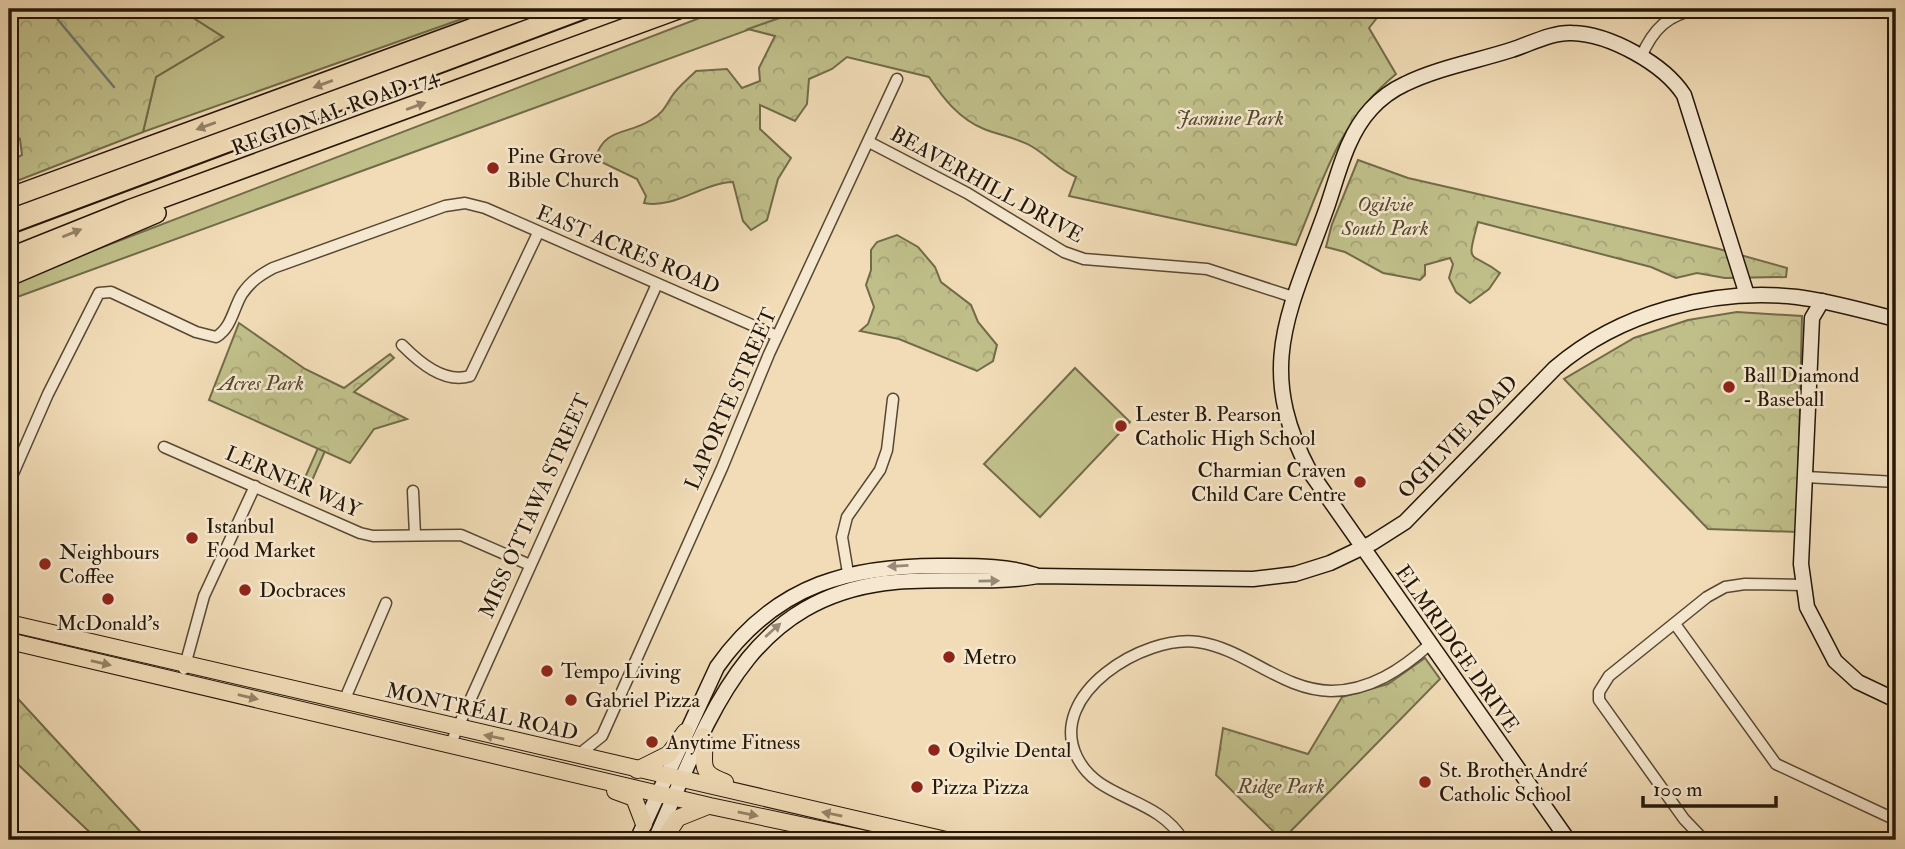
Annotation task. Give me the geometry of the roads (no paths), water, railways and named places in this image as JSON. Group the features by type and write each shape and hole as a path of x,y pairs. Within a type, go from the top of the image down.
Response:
{"highway":[{"name":"REGIONAL ROAD 174","path":"9,198 525,9"},
{"name":"REGIONAL ROAD 174","path":"9,258 129,210 278,158 678,9"},
{"path":"9,276 278,158"}],"main road":[{"name":"MONTRÉAL ROAD","path":"9,623 450,745 710,806 876,835 946,840"},
{"name":"MONTRÉAL ROAD","path":"9,641 344,701 783,804 876,835"},
{"path":"637,770 669,754 685,732"},
{"path":"703,736 703,762 709,775 783,804"},
{"path":"572,772 587,782 634,798 644,824"},
{"path":"663,840 678,818 710,806"}],"street":[{"path":"1641,57 1652,32 1668,18 1699,9"},
{"name":"ELMRIDGE DRIVE","path":"1568,840 1310,472 1288,423 1282,396 1281,354 1285,321 1348,145 1370,110 1395,89 1413,80 1571,33 1589,36 1641,57 1658,65 1673,78 1684,95 1747,295"},
{"name":"LAPORTE STREET","path":"577,756 602,736 777,336 897,79"},
{"name":"BEAVERHILL DRIVE","path":"869,142 967,193 1064,252 1084,259 1208,269 1293,297"},
{"name":"EAST ACRES ROAD","path":"9,483 54,382 99,293 111,292 196,332 216,337 225,331 242,295 255,278 273,268 445,206 465,203 485,208 777,336"},
{"path":"402,345 420,363 448,376 460,379 470,376 538,233"},
{"name":"MISS OTTAWA STREET","path":"450,745 657,284"},
{"name":"OGILVIE ROAD","path":"655,840 735,673 750,653 779,624 807,607 849,589 888,582 1010,581 1038,576 1265,579 1311,570 1362,549 1405,522 1515,407 1574,353 1624,325 1663,310 1702,300 1747,295 1822,301 1896,319"},
{"path":"1822,301 1812,318 1803,585 1807,607 1835,661 1858,682 1896,700"},
{"path":"848,573 842,537 847,517 880,470 887,450 893,399"},
{"name":"LERNER WAY","path":"164,447 360,533 461,535 530,565"},
{"path":"1806,477 1896,482"},
{"path":"183,673 204,596 255,486"},
{"path":"413,491 415,535"},
{"name":"OGILVIE ROAD","path":"637,840 717,667 756,623 800,592 848,573 875,567 919,565 1015,568 1038,576"},
{"path":"1704,840 1684,819 1599,699 1598,692 1609,676 1707,597 1725,587 1803,585"},
{"path":"344,701 386,603"},
{"path":"1675,624 1776,764 1896,820"},
{"path":"1183,840 1164,817 1146,804 1106,786 1089,773 1077,757 1072,737 1074,716 1094,684 1110,669 1141,651 1181,640 1222,648 1309,688 1343,690 1386,678 1429,645"},
{"path":"602,736 608,763"}],"waterway":[{"path":"49,9 114,87"}],"tram line":[{"path":"9,235 613,9"}],"place":[{"name":"Pine Grove Bible Church","path":"493,168"},
{"name":"Ball Diamond - Baseball","path":"1729,387"},
{"name":"Lester B. Pearson Catholic High School","path":"1121,426"},
{"name":"Charmian Craven Child Care Centre","path":"1360,482"},
{"name":"Istanbul Food Market","path":"192,538"},
{"name":"Neighbours Coffee","path":"45,564"},
{"name":"Docbraces","path":"245,590"},
{"name":"McDonald's","path":"108,599"},
{"name":"Metro","path":"949,657"},
{"name":"Tempo Living","path":"547,671"},
{"name":"Gabriel Pizza","path":"571,700"},
{"name":"Anytime Fitness","path":"652,742"},
{"name":"Ogilvie Dental","path":"934,750"},
{"name":"St. Brother André Catholic School","path":"1425,782"},
{"name":"Pizza Pizza","path":"917,787"}],"park label":[{"name":"Jasmine Park","path":"1230,118"},
{"name":"Ogilvie South Park","path":"1385,216"},
{"name":"Acres Park","path":"261,383"},
{"name":"Ridge Park","path":"1281,786"}]}
